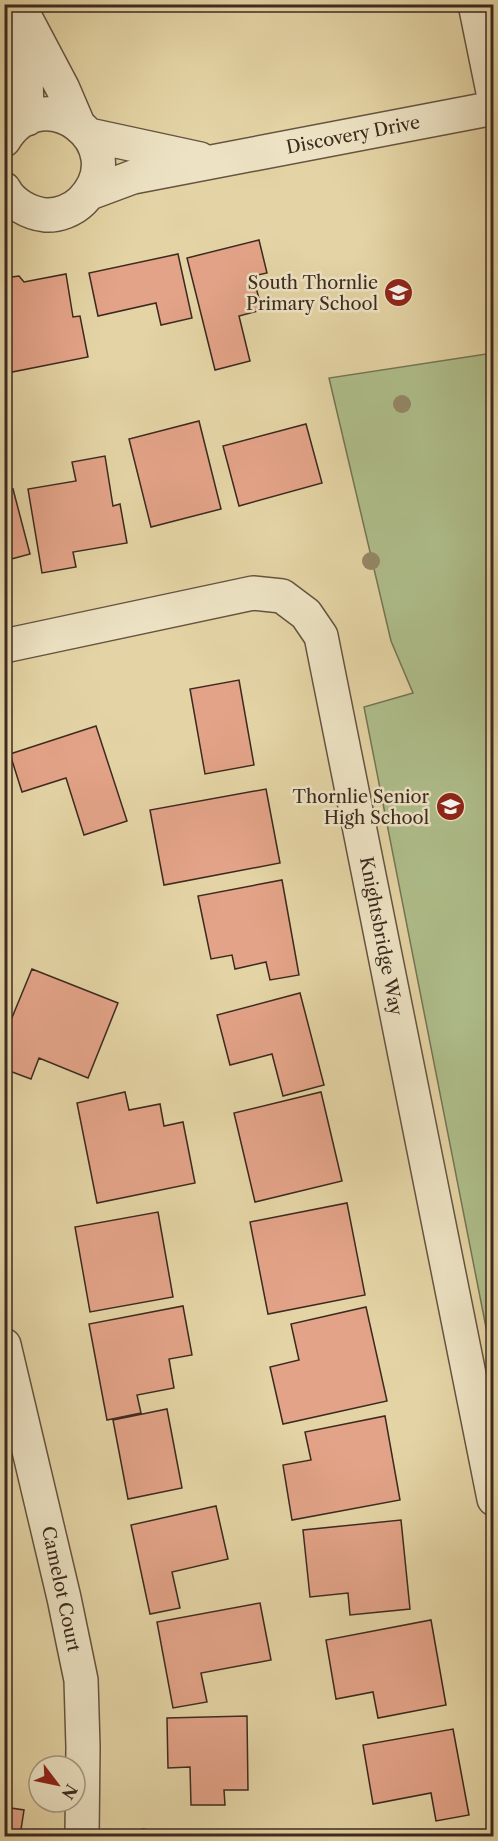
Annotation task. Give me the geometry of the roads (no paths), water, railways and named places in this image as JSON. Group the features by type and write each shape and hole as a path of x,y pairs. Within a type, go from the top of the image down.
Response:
{"street":[{"path":"475,4 494,97"},
{"path":"24,11 96,148 99,164 97,179 90,193"},
{"path":"16,130 24,11"},
{"name":"Discovery Drive","path":"9,199 32,213 48,215 64,213 79,204 90,193 133,177 494,108"},
{"name":"Discovery Drive","path":"16,130 39,115 53,114 66,117 84,129 213,161"},
{"name":"Knightsbridge Way","path":"4,646 253,593 282,596 306,614 321,636 494,1499"},
{"name":"Camelot Court","path":"4,1345 64,1598 81,1680 83,1747 81,1836"}],"place":[{"name":"South Thornlie Primary School","path":"399,293"},
{"name":"Thornlie Senior High School","path":"450,807"}]}
